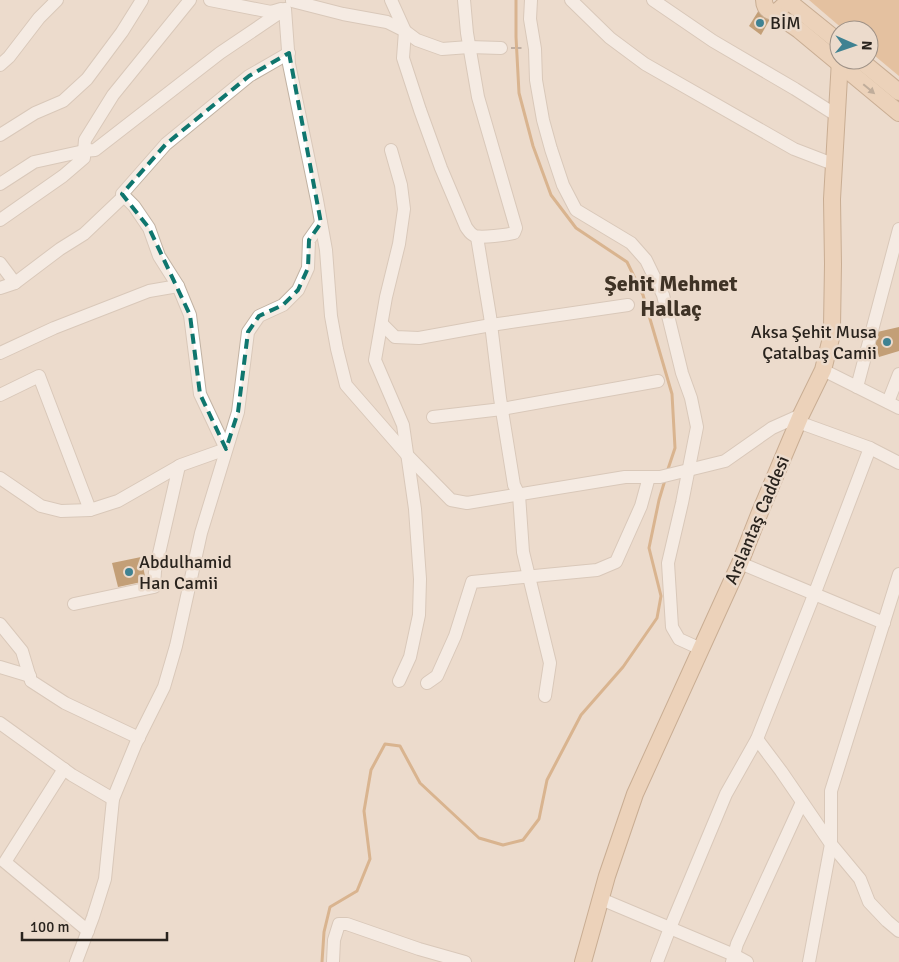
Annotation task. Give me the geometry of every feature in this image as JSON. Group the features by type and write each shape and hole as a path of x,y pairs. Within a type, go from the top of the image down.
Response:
{"main road":[{"path":"771,3 829,36"},
{"path":"771,3 799,30 829,54"},
{"name":"Arslantaş Caddesi","path":"584,962 614,854 635,794 740,563 800,419 824,370 831,338 832,318 834,264 833,164 839,70"},
{"path":"848,70 899,113"},
{"path":"872,70 899,92"}],"street":[{"path":"0,65 9,57 39,18 57,0"},
{"path":"0,135 35,113 64,101 87,78 122,32 142,0"},
{"path":"0,220 63,176 84,158 85,140 113,95 190,0"},
{"path":"210,0 271,12 290,3 387,22 405,31 417,40 442,49 469,47 501,48"},
{"path":"391,0 405,31 403,58 420,110 441,168 466,227 471,234 477,237 505,235 514,233 516,228 478,97 466,33 464,0"},
{"path":"531,0 530,18 535,48 536,80 543,120 563,185 576,210 631,243 646,260 663,296 682,373 691,398 697,427 685,470 682,503 668,563 672,628 679,639 701,649"},
{"path":"570,0 610,38 645,64 794,149 833,164"},
{"path":"653,0 713,41 836,115"},
{"path":"0,184 34,162 84,150 95,150 220,53 290,3"},
{"path":"290,3 289,64 326,250 330,316 346,385 408,456 451,500 467,503 625,477 655,476 725,461 772,428 800,419 870,448 899,463"},
{"path":"0,288 15,283 60,249 84,234 124,196 122,194 166,144 249,76 288,52"},
{"path":"392,150 402,185 404,209 399,244 386,297 375,360 403,425 415,509 420,579 419,615 410,657 399,682"},
{"path":"124,196 134,206 149,228 159,256 178,286 190,315 200,394 226,449"},
{"path":"76,962 105,878 112,799 164,687 176,646 201,534 238,412 248,332 258,316 283,305 298,290 308,268 309,240 321,223"},
{"path":"857,387 899,229"},
{"path":"477,237 492,325 502,409 514,485 519,495 524,552 550,664 545,696"},
{"path":"0,263 15,283"},
{"path":"0,353 54,328 149,291 178,286"},
{"path":"382,324 395,336 419,338 628,305"},
{"path":"824,370 893,405 899,374"},
{"path":"0,395 39,376 90,510"},
{"path":"432,417 502,409 658,381"},
{"path":"657,962 726,794 757,739 870,448"},
{"path":"0,478 41,506 60,511 90,510 118,501 179,466 226,449"},
{"path":"74,604 154,587 155,571 179,466"},
{"path":"427,683 437,676 455,636 472,582 598,570 616,562 655,476"},
{"path":"740,563 884,623"},
{"path":"809,962 831,844 831,791 899,574"},
{"path":"0,624 22,650 31,681 65,703 139,738"},
{"path":"0,667 30,676"},
{"path":"0,723 72,775 112,799"},
{"path":"757,739 831,844 860,879 869,902 886,921 899,931"},
{"path":"64,769 3,860 88,931"},
{"path":"733,959 737,944 802,802"},
{"path":"601,899 670,928 733,959 747,962"},
{"path":"333,962 334,940 339,924 348,924 419,949 465,962"}],"highlighted area":[{"path":"289,53 321,223 309,240 308,268 298,290 283,305 259,316 248,332 238,412 226,449 200,394 190,315 149,228 122,194 166,144 249,76"}],"shaded area":[{"path":"809,0 899,0 899,76 879,59 879,20 832,20"}],"building":[{"path":"759,10 770,19 761,35 749,26"},
{"name":"Aksa Şehit Musa Çatalbaş Camii","path":"899,327 899,351 879,357 873,333"},
{"name":"Abdulhamid Han Camii","path":"141,557 146,581 118,587 112,563"}],"waterway":[{"path":"516,0 519,93 533,146 551,195 576,228 627,262 643,295 672,394 675,448 667,472"},
{"path":"322,962 324,932 330,907 357,891 370,859 364,811 371,770 385,744 400,746 420,783 479,838 503,845 523,840 539,819 547,780 581,715 623,667 657,618 661,596 649,548 665,480"}],"place":[{"name":"BİM","path":"760,23"},
{"name":"Aksa Şehit Musa Çatalbaş Camii","path":"887,342"},
{"name":"Abdulhamid Han Camii","path":"129,572"}],"district":[{"name":"Şehit Mehmet Hallaç","path":"671,296"}]}
